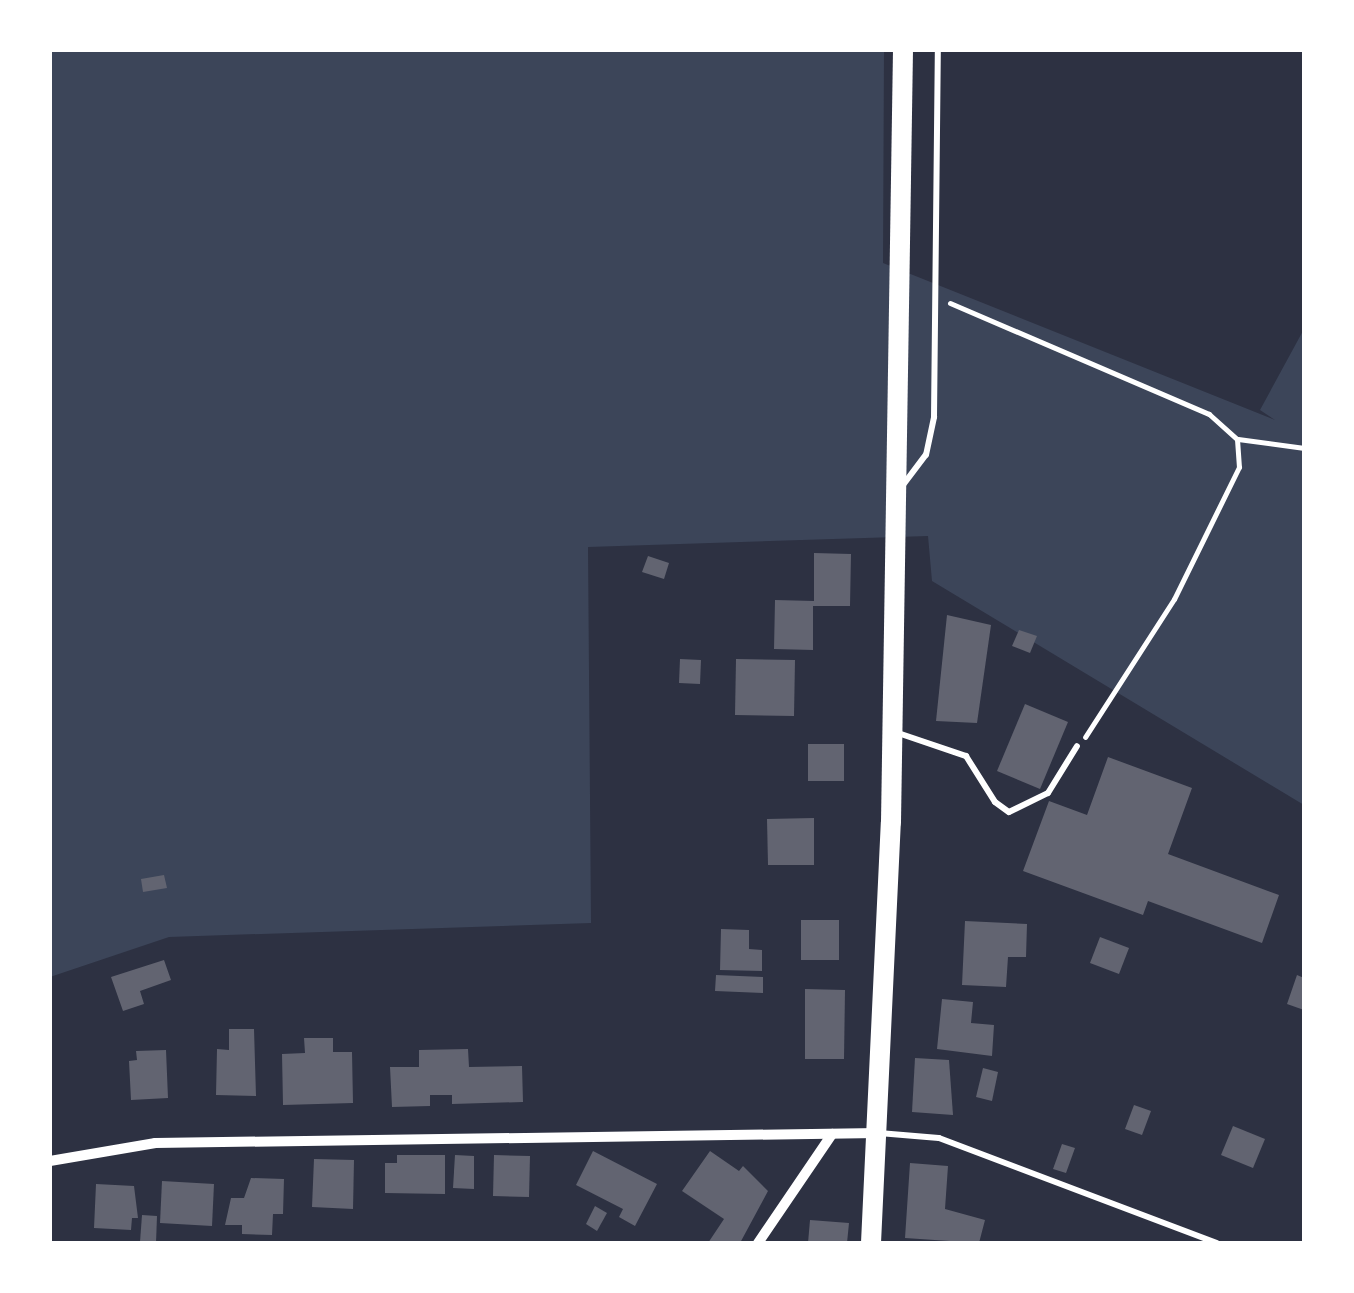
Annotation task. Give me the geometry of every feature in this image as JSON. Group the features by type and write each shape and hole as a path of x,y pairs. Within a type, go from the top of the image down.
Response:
{"main road":[{"path":"871,1243 892,731 903,50"}],"street":[{"path":"50,1160 155,1143 878,1133"},
{"path":"758,1243 832,1134"}],"lane":[{"path":"897,490 926,456 934,417 938,50"},
{"path":"892,731 966,756 995,802 1009,812 1048,794 1076,746"},
{"path":"878,1133 939,1138 1217,1243"}],"path":[{"path":"934,294 1003,330 1209,414 1238,439 1304,448"},
{"path":"1076,746 1104,714 1174,599 1238,468 1238,439"}],"shaded area":[{"path":"50,50 884,50 883,263 1275,420 1260,410 1304,329 1304,805 932,581 928,536 588,547 591,923 169,937 50,977"}],"building":[{"path":"814,553 851,554 850,606 813,606 813,650 774,649 775,600 814,601"},
{"path":"648,556 669,563 664,579 642,572"},
{"path":"947,615 991,625 977,723 936,721"},
{"path":"1019,630 1037,636 1030,653 1012,646"},
{"path":"680,659 701,660 700,684 679,683"},
{"path":"736,659 795,660 794,716 735,715"},
{"path":"1025,704 1068,722 1040,789 997,771"},
{"path":"808,744 844,744 844,781 808,781"},
{"path":"1108,757 1192,788 1168,854 1279,895 1262,943 1148,901 1143,915 1023,871 1049,801 1087,815"},
{"path":"814,818 814,865 768,865 767,819"},
{"path":"164,875 167,888 143,892 141,879"},
{"path":"801,920 839,920 839,960 801,960"},
{"path":"965,921 1027,924 1026,957 1008,957 1006,987 962,985"},
{"path":"721,929 749,930 749,949 762,950 762,971 720,970"},
{"path":"1100,937 1129,948 1119,974 1090,963"},
{"path":"164,960 171,980 140,991 144,1004 123,1011 111,977"},
{"path":"716,975 763,977 763,993 715,991"},
{"path":"1297,975 1304,978 1304,1010 1287,1004"},
{"path":"805,989 845,990 844,1059 805,1059"},
{"path":"942,999 973,1002 971,1023 994,1025 992,1056 937,1049"},
{"path":"229,1029 254,1029 256,1096 216,1095 217,1049 229,1050"},
{"path":"304,1038 333,1038 333,1052 352,1052 353,1103 283,1105 282,1054 305,1053"},
{"path":"468,1049 469,1067 522,1066 523,1102 452,1104 452,1095 430,1095 430,1106 392,1107 390,1067 419,1067 419,1050"},
{"path":"166,1050 168,1098 131,1100 129,1061 137,1060 136,1051"},
{"path":"915,1058 949,1060 953,1115 912,1112"},
{"path":"983,1068 998,1072 992,1101 976,1097"},
{"path":"1134,1105 1151,1111 1142,1135 1125,1129"},
{"path":"1233,1126 1265,1139 1253,1168 1221,1155"},
{"path":"1062,1144 1075,1148 1066,1173 1053,1169"},
{"path":"593,1151 657,1184 635,1226 619,1217 623,1209 576,1185"},
{"path":"710,1151 739,1171 743,1166 768,1191 740,1243 708,1243 724,1219 682,1191"},
{"path":"397,1155 445,1155 445,1194 385,1193 385,1163 397,1163"},
{"path":"455,1155 474,1156 474,1189 453,1188"},
{"path":"494,1155 530,1156 529,1197 493,1196"},
{"path":"314,1159 354,1160 353,1209 312,1207"},
{"path":"910,1163 948,1166 945,1209 985,1220 979,1243 905,1238"},
{"path":"251,1178 284,1179 283,1214 273,1214 272,1235 242,1234 242,1225 225,1225 231,1198 244,1198"},
{"path":"162,1181 214,1184 212,1226 160,1223"},
{"path":"96,1184 134,1186 138,1218 132,1218 131,1230 94,1228"},
{"path":"595,1206 607,1213 597,1231 586,1224"},
{"path":"142,1215 157,1216 156,1243 140,1242"},
{"path":"810,1220 849,1223 847,1243 808,1243"}]}
